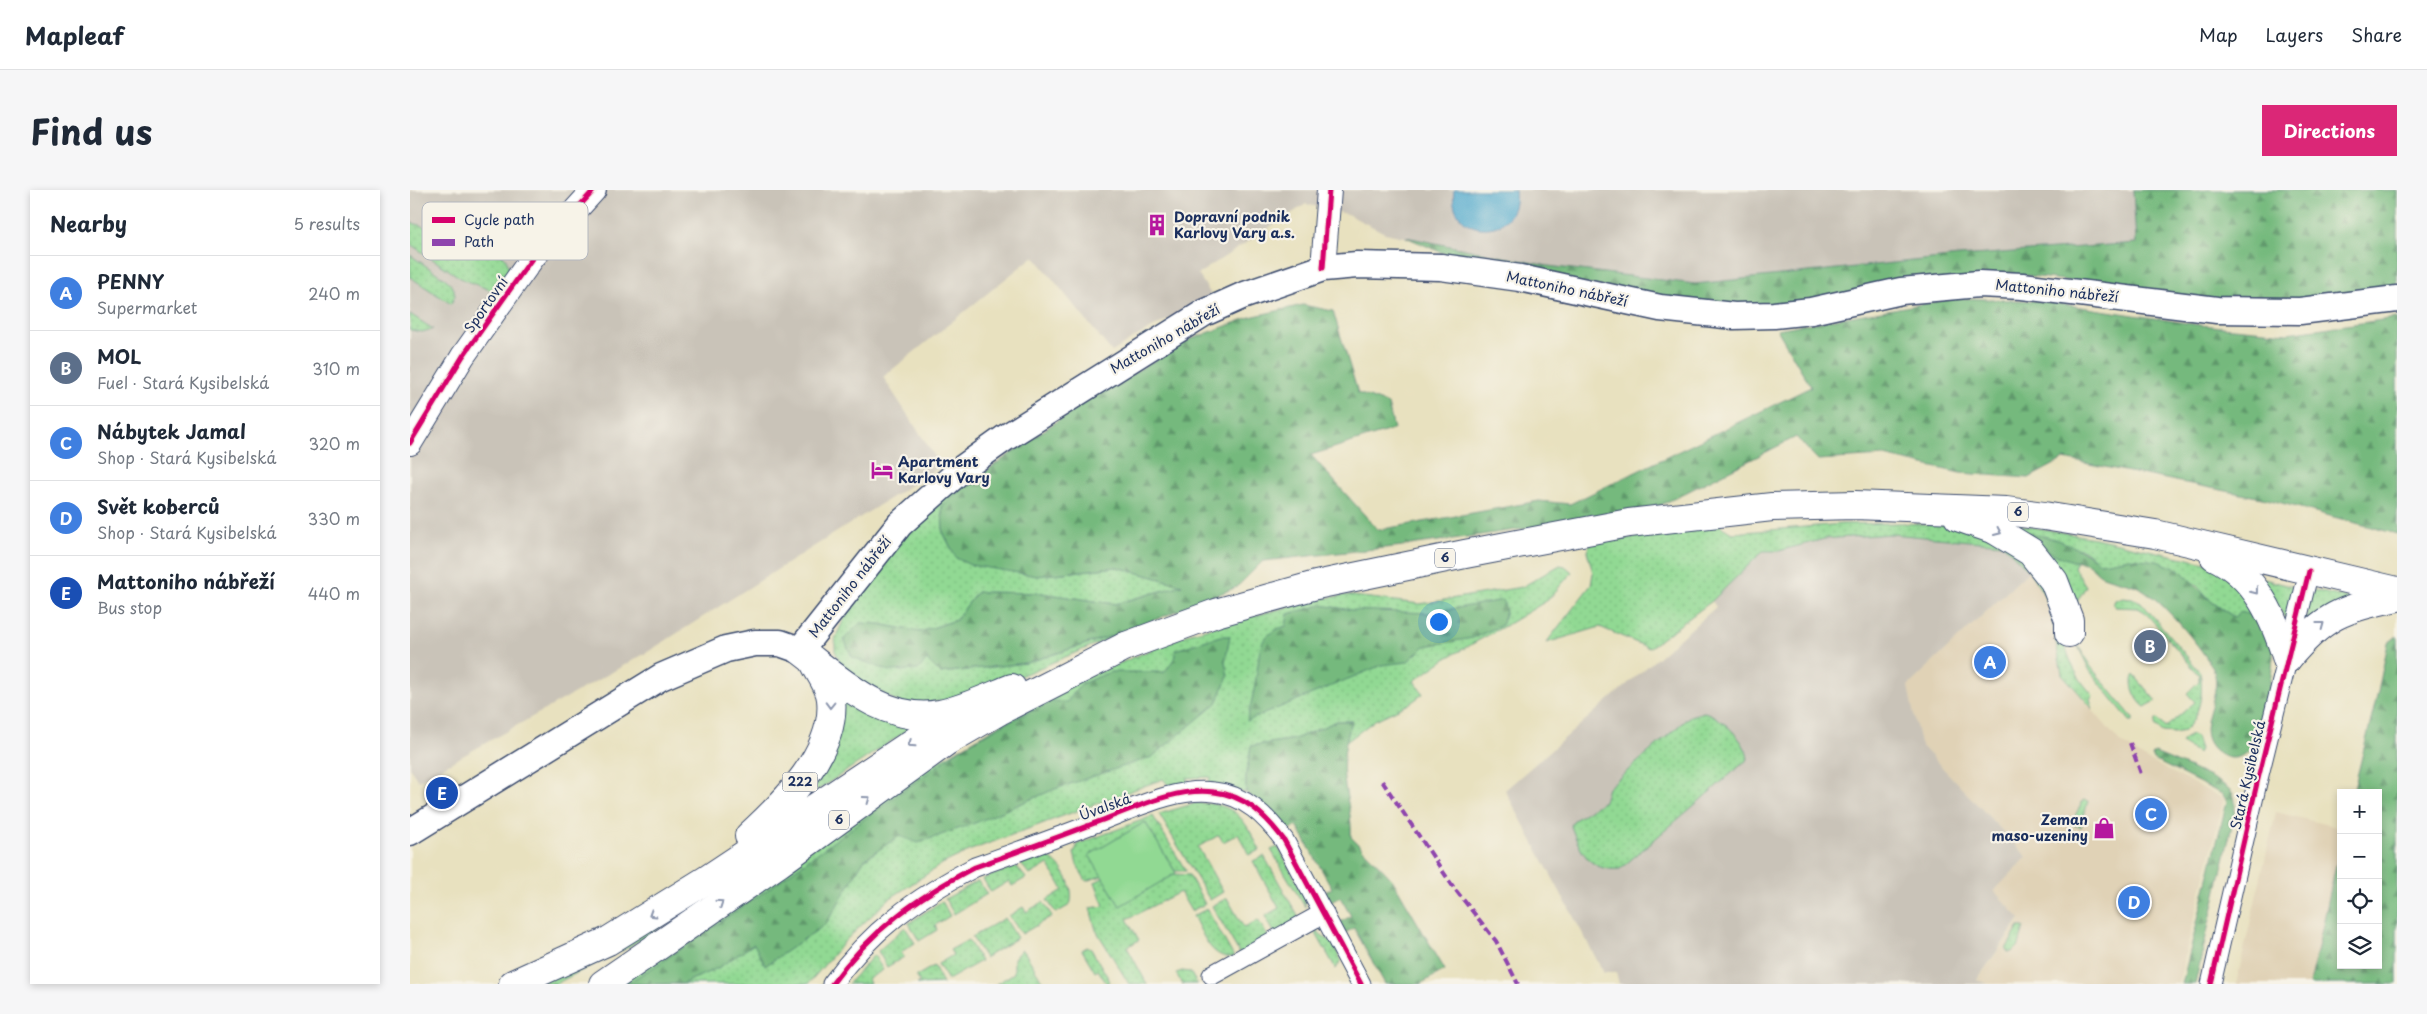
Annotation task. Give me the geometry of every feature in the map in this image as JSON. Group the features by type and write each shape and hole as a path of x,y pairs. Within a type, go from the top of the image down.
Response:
{"main road":[{"name":"Mattoniho nábřeží","path":"410,832 661,677 726,649 755,643 780,643 807,655 900,524 963,468 1005,438 1204,313 1242,296 1323,268 1357,265 1441,267 1520,278 1660,308 1734,316 1810,311 1900,291 1979,284 2022,286 2217,310 2300,311 2397,299"},
{"name":"6","path":"513,984 608,941 708,879 947,720 998,693 1068,664 1126,646 1216,613 1316,585 1464,554 1629,523 1772,507 1855,505 1936,508 2006,511 2155,534 2397,591"},
{"path":"1936,508 1995,530 2031,552 2054,581 2069,620 2069,633"},
{"path":"2188,543 2218,558 2244,576 2271,615 2287,659 2303,640 2337,614 2353,606 2397,597"},
{"name":"6","path":"580,984 680,931 779,863 947,741 999,711 1126,646"},
{"path":"807,655 868,699 888,710 911,714 939,714 998,693"},
{"name":"222","path":"708,879 739,845 774,813 799,784 818,755 830,726 831,698 807,655"},
{"path":"603,984 680,931"}],"street":[{"name":"Sportovní","path":"583,202 594,190"},
{"path":"1323,268 1329,190"},
{"name":"Sportovní","path":"410,443 463,356 531,260"},
{"name":"Stará Kysibelská","path":"2211,984 2309,571"},
{"name":"Úvalská","path":"832,984 850,960 872,936 900,913 975,867 1150,803 1193,791 1214,792 1232,796 1257,810 1272,824 1284,840 1361,984"},
{"path":"1212,975 1324,913"}],"shaded area":[{"path":"410,190 2133,190 2136,243 1959,256 1695,284 1548,266 1470,251 1385,233 1347,214 1306,204 1198,274 1212,296 1137,336 1112,352 1034,256 883,377 941,466 646,653 418,781 410,768"},
{"path":"1891,534 2004,544 2029,571 1908,686 1920,744 2027,857 1994,891 2020,919 1977,980 1989,984 1619,984 1616,972 1604,973 1505,790 1716,607 1712,601 1763,551 1779,551 1821,539"},
{"path":"2029,571 2044,595 2050,610 2062,674 2118,740 2144,758 2224,799 2178,984 1989,984 1977,981 2020,920 1993,891 2027,857 1920,744 1908,686"},
{"path":"2276,812 2337,827 2337,907 2327,984 2236,984"}],"green space":[{"path":"2133,190 2397,190 2397,289 2338,298 2217,300 2023,275 1770,308 1703,305 1463,262 1406,237 1548,266 1695,284 1959,256 2136,243"},
{"path":"410,222 422,226 422,252 410,244"},
{"path":"410,255 447,280 454,289 455,296 451,304 410,277"},
{"path":"434,260 506,260 510,270 495,292 462,279"},
{"path":"1957,298 2041,301 2200,325 2287,333 2397,318 2397,534 2267,499 2064,459 2029,478 1960,473 1884,456 1818,460 1796,437 1657,507 1403,546 1263,561 1237,587 1127,631 1026,663 940,673 927,660 918,670 889,671 852,657 844,639 860,623 879,624 920,632 956,620 977,592 1041,593 1115,604 1182,585 1117,567 1037,576 970,565 956,558 943,532 942,506 963,487 1083,403 1189,340 1250,317 1303,305 1333,311 1358,393 1388,404 1394,429 1311,455 1378,530 1539,501 1570,504 1811,387 1777,329"},
{"path":"410,314 433,329 422,332 410,330"},
{"path":"963,487 942,506 943,532 956,558 1037,576 1117,567 1183,585 1115,604 1041,593 977,592 956,620 920,632 879,624 927,659 940,673 1026,663 1127,631 973,696 906,706 853,678 841,664 835,651 835,639 852,601 877,563 943,496"},
{"path":"1901,523 1938,525 1973,530 2005,542 2020,552 2045,581 2053,597 2068,655 2084,685 2093,695 2090,700 2093,709 2062,674 2050,610 2044,595 2029,571 2003,544 1891,534 1824,539 1779,551 1763,551 1712,601 1649,648 1600,627 1546,643 1591,585 1593,573 1587,551 1590,544 1717,524 1732,533 1842,524"},
{"path":"2015,524 2100,539 2206,563 2222,570 2270,630 2234,617 2212,602 2196,584 2101,563 2082,549 2039,547 2077,561 2074,568 2086,586 2073,609 2012,530"},
{"path":"2025,532 2065,543 2083,551 2101,563 2130,558 2157,561 2180,570 2212,602 2234,617 2240,612 2256,616 2271,640 2273,657 2270,685 2263,716 2251,749 2242,756 2231,758 2224,756 2212,747 2207,736 2206,725 2215,689 2215,677 2211,665 2189,635 2160,603 2142,589 2108,578 2086,563 2073,561 2041,547"},
{"path":"1560,565 1565,566 1572,572 1548,600 1445,659 1414,681 1423,694 1409,704 1375,720 1345,743 1352,721 1337,721 1295,739 1251,746 1246,777 1246,793 1209,783 1210,777 1187,778 1188,784 1170,787 1163,779 971,850 942,864 889,899 845,941 808,984 616,984 919,773 1059,689 1191,633 1314,600 1346,595 1420,604 1522,587"},
{"path":"2254,576 2293,587 2287,619"},
{"path":"2313,590 2351,599 2303,631"},
{"path":"2123,597 2141,602 2200,672 2200,704 2194,719 2184,731 2174,733 2162,732 2155,726 2156,720 2158,719 2165,728 2195,702 2187,693 2199,681 2199,675 2145,612 2138,608 2115,607 2113,605 2115,600"},
{"path":"1503,600 1506,611 1502,625 1473,638 1425,646 1407,662 1382,665 1247,721 1261,646 1269,634 1286,626 1288,614 1321,605 1352,610 1428,613"},
{"path":"1220,636 1230,636 1225,662 1228,676 1217,703 1152,757 1055,789 975,823 918,843 899,836 864,860 826,924 765,966 754,944 718,968 682,984 625,984 657,965 764,892 963,747 1002,725 1053,701 1067,702 1081,684 1110,672 1165,672 1176,656 1175,650"},
{"path":"2397,636 2397,984 2310,984 2337,860 2337,969 2382,969 2382,789 2354,789 2388,643"},
{"path":"2077,644 2091,667 2133,718 2133,721 2130,721 2090,671"},
{"path":"2134,675 2156,701 2145,707 2142,705 2136,697 2133,687 2132,678"},
{"path":"838,689 920,722 795,805"},
{"path":"1704,712 1711,714 1732,731 1747,752 1748,759 1620,869 1609,869 1593,863 1587,858 1578,844 1571,826 1573,821 1604,801 1608,788 1690,716"},
{"path":"1337,721 1352,721 1347,737 1343,770 1351,837 1392,879 1445,970 1420,984 1385,984 1354,928 1343,934 1337,924 1351,916 1340,897 1326,905 1320,895 1332,888 1297,826 1285,832 1273,812 1246,793 1246,777 1251,746 1295,739"},
{"path":"2191,735 2196,737 2200,749 2198,753 2181,743"},
{"path":"2155,753 2226,786 2234,798 2233,821 2195,984 2182,984 2227,801 2222,794 2154,760 2152,755"},
{"path":"2083,800 2088,801 2081,827 2071,824"},
{"path":"1196,803 1220,806 1237,814 1260,850 1249,855 1238,834 1223,842 1219,835 1198,847 1223,892 1210,900 1159,814"},
{"path":"1153,816 1186,871 1175,871 1145,822 1089,855 1102,876 1086,881 1077,865 1074,853 1078,844"},
{"path":"1145,822 1176,873 1120,906 1089,855"},
{"path":"1278,847 1305,897 1305,907 1271,850"},
{"path":"1045,856 1062,870 1071,891 1070,905 1056,913 1047,900 1063,890 1048,864 1030,875 1021,864"},
{"path":"1264,856 1299,918 1275,934 1265,916 1279,908 1253,861"},
{"path":"750,863 694,907 625,949 555,984 540,984"},
{"path":"1016,866 1026,878 1012,886 1009,881 991,892 983,879"},
{"path":"1174,874 1189,875 1205,904 1191,911 1180,892 1127,919 1139,940 1127,947 1147,984 1129,984 1096,930 1090,908 1104,906 1095,882 1103,878 1120,906"},
{"path":"978,881 987,894 954,914 945,899"},
{"path":"1227,898 1244,928 1258,920 1269,938 1240,954 1212,906"},
{"path":"942,901 950,916 935,925 937,930 919,941 909,923"},
{"path":"1043,902 1052,916 1022,934 1009,916 1023,907 1026,912"},
{"path":"1207,909 1234,957 1226,957 1213,950 1204,937 1193,916"},
{"path":"1005,918 1017,938 985,958 972,937"},
{"path":"905,927 915,943 901,952 904,957 887,967 878,951"},
{"path":"2019,927 2024,927 2019,945 2012,952 2008,952 2006,949"},
{"path":"1314,930 1332,942 1341,960 1336,969"},
{"path":"968,940 981,961 948,980 938,964 953,955 950,950"},
{"path":"1087,947 1091,949 1110,981 1107,984 1098,970 1095,972 1082,950"},
{"path":"1021,950 1024,951 1044,984 996,984 1014,973 1014,958"},
{"path":"874,955 883,970 868,979 870,984 848,984"},
{"path":"934,966 943,983 917,984 920,982 916,976"},
{"path":"1182,971 1190,972 1197,984 1182,984 1176,973"}],"water":[{"path":"1454,190 1515,190 1514,207 1507,219 1497,226 1484,228 1472,226 1461,218 1455,206"}],"marked path":[{"path":"2130,743 2141,774"},
{"path":"1382,781 1454,888 1496,941 1518,984"}],"cycle path":[{"path":"583,202 594,190"},
{"path":"1323,268 1329,190"},
{"path":"410,443 463,356 531,260"},
{"path":"2211,984 2257,783 2309,571"},
{"path":"832,984 863,947 896,917 914,903 975,867 1141,805 1170,796 1200,791 1225,794 1245,802 1262,815 1277,831 1284,840 1361,984"}],"place":[{"name":"Dopravní podnik Karlovy Vary a.s.","path":"1157,225"},
{"name":"Apartment Karlovy Vary","path":"882,470"},
{"name":"MOL","path":"2150,646"},
{"name":"PENNY","path":"1990,662"},
{"name":"Mattoniho nábřeží","path":"442,793"},
{"name":"Nábytek Jamal","path":"2151,814"},
{"name":"Zeman maso-uzeniny","path":"2104,828"},
{"name":"Svět koberců","path":"2134,902"}]}
